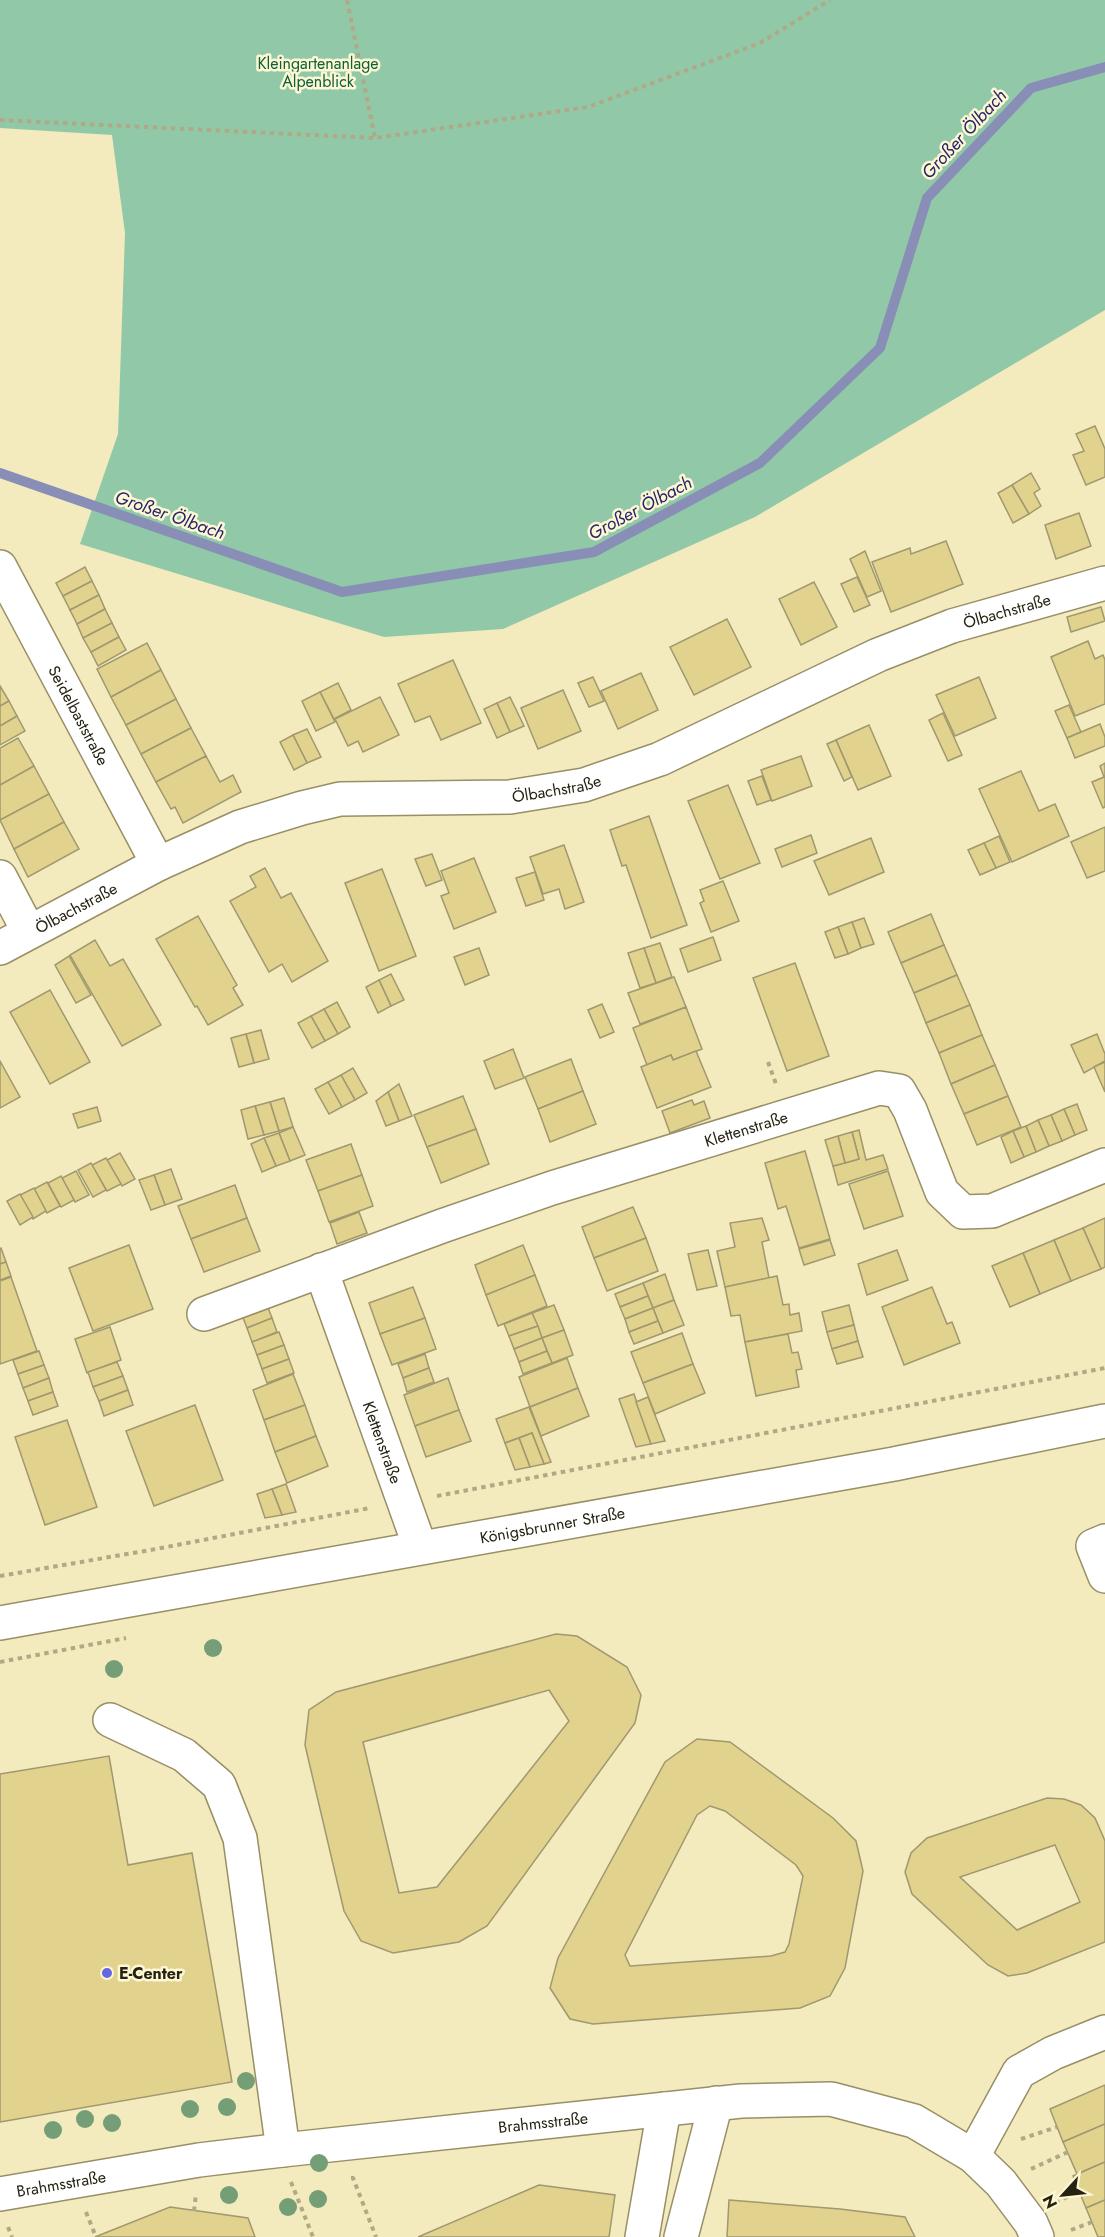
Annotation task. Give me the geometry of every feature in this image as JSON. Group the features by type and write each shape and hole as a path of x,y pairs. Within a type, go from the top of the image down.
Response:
{"street":[{"name":"Seidelbaststraße","path":"0,567 158,864"},
{"name":"Ölbachstraße","path":"0,948 158,864 240,826 340,799 510,797 584,785 660,759 878,655 952,626 1105,583"},
{"path":"0,877 29,932"},
{"name":"Klettenstraße","path":"204,1314 552,1188 879,1088 899,1091 910,1110 942,1192 963,1212 992,1211 1105,1166"},
{"name":"Klettenstraße","path":"321,1270 420,1547"},
{"name":"Königsbrunner Straße","path":"0,1623 894,1464 1105,1421"},
{"path":"1105,1541 1093,1546 1105,1576"},
{"path":"110,1720 184,1755 219,1785 236,1827 240,1838 283,2150"},
{"path":"973,2156 1019,2072 1053,2053 1105,2032"},
{"name":"Brahmsstraße","path":"0,2194 199,2160 283,2150 716,2103 831,2099 914,2121 973,2156 1001,2183 1031,2223 1051,2235"},
{"path":"681,2237 716,2103"},
{"path":"642,2237 664,2109"}],"path":[{"path":"347,0 375,138"},
{"path":"0,120 375,138 588,107 760,43 830,0"},
{"path":"0,1576 156,1549 1105,1368"},
{"path":"343,2178 353,2178 376,2237"},
{"path":"301,2180 290,2180 313,2237"},
{"path":"1051,2235 1092,2222"}],"green space":[{"name":"Kleingartenanlage Alpenblick","path":"0,0 1105,0 1105,310 755,517 503,629 384,637 80,544 118,434 125,233 112,135 0,128"}],"building":[{"path":"1095,426 1105,449 1105,477 1086,485 1073,455 1084,451 1076,434"},
{"path":"1031,473 1040,489 1034,493 1041,506 1029,514 1012,485"},
{"path":"1012,485 1029,514 1013,523 998,493"},
{"path":"1079,513 1091,546 1056,559 1045,525"},
{"path":"946,541 963,584 891,612 872,562 910,548 911,554"},
{"path":"865,551 881,591 867,597 850,559"},
{"path":"85,567 92,581 63,596 56,583"},
{"path":"857,577 870,605 854,612 841,584"},
{"path":"92,581 99,595 70,610 63,596"},
{"path":"814,582 837,627 801,645 779,599"},
{"path":"99,595 105,609 77,624 70,610"},
{"path":"1101,607 1105,621 1071,632 1067,617"},
{"path":"105,609 112,623 83,638 77,624"},
{"path":"727,619 751,667 694,695 670,647"},
{"path":"112,623 119,637 91,652 83,638"},
{"path":"119,637 126,650 98,666 91,652"},
{"path":"1088,641 1095,659 1103,655 1105,660 1105,704 1075,716 1051,657"},
{"path":"147,643 161,670 111,697 97,669"},
{"path":"453,660 481,723 441,740 430,716 415,722 398,684"},
{"path":"161,670 176,699 126,725 111,697"},
{"path":"641,673 658,710 618,729 601,691"},
{"path":"593,677 604,701 589,707 578,683"},
{"path":"979,677 996,718 955,736 936,695"},
{"path":"338,683 351,710 334,719 320,692"},
{"path":"0,686 9,701 0,706"},
{"path":"563,690 581,731 538,749 521,708"},
{"path":"320,692 335,722 316,731 302,701"},
{"path":"380,697 399,735 363,752 358,741 348,746 335,719"},
{"path":"510,697 524,726 510,732 497,703"},
{"path":"176,699 191,728 141,754 126,725"},
{"path":"9,701 17,716 0,726 0,706"},
{"path":"497,703 510,732 497,738 484,709"},
{"path":"1069,705 1081,732 1067,738 1055,711"},
{"path":"943,713 962,755 948,761 929,720"},
{"path":"17,716 25,731 0,745 0,726"},
{"path":"1100,724 1105,737 1105,746 1075,758 1067,738"},
{"path":"869,725 891,776 858,790 836,740"},
{"path":"191,728 206,756 156,782 141,754"},
{"path":"307,729 321,757 307,763 293,735"},
{"path":"293,735 307,763 294,770 280,742"},
{"path":"18,738 34,766 0,785 0,748"},
{"path":"836,740 852,777 844,781 827,744"},
{"path":"206,756 220,782 233,775 241,792 183,823 175,807 171,809 156,782"},
{"path":"801,756 812,786 772,801 761,770"},
{"path":"1105,763 1105,807 1103,808 1092,782 1104,777 1100,766"},
{"path":"34,766 49,794 0,820 0,785"},
{"path":"1021,771 1039,811 1055,804 1069,836 1012,862 979,789"},
{"path":"762,776 771,800 757,805 748,781"},
{"path":"728,785 760,863 720,879 688,801"},
{"path":"49,794 64,822 14,849 0,820"},
{"path":"649,816 687,925 651,938 626,865 622,866 610,830"},
{"path":"64,822 79,849 28,877 14,849"},
{"path":"1105,827 1105,871 1087,878 1071,842"},
{"path":"811,835 817,853 782,867 775,849"},
{"path":"999,836 1010,862 996,868 984,843"},
{"path":"871,838 884,872 829,895 814,861"},
{"path":"984,843 996,868 980,875 968,850"},
{"path":"564,845 584,902 565,909 559,889 543,894 530,857"},
{"path":"432,854 442,880 426,886 415,859"},
{"path":"474,858 496,912 454,929 441,896 449,893 441,871"},
{"path":"265,868 281,898 291,893 328,961 292,982 282,964 269,972 230,901 256,887 250,876"},
{"path":"382,869 416,956 379,971 345,883"},
{"path":"535,872 544,900 526,906 516,878"},
{"path":"723,881 739,921 711,932 700,903 704,901 700,890"},
{"path":"931,914 944,945 901,963 888,932"},
{"path":"198,916 237,985 233,988 243,1005 208,1025 197,1006 195,1007 156,939"},
{"path":"864,918 874,944 861,948 852,922"},
{"path":"852,922 861,948 848,954 838,927"},
{"path":"838,927 848,954 835,958 825,932"},
{"path":"713,937 721,960 688,972 680,949"},
{"path":"95,940 110,966 123,959 161,1025 122,1046 70,955"},
{"path":"660,943 672,977 656,983 644,948"},
{"path":"944,945 957,975 914,993 901,963"},
{"path":"479,948 489,975 465,985 454,957"},
{"path":"644,948 656,983 640,988 628,953"},
{"path":"69,956 91,995 76,1003 55,965"},
{"path":"795,963 829,1056 787,1071 753,978"},
{"path":"391,974 404,1000 391,1006 379,980"},
{"path":"957,975 970,1005 926,1023 914,993"},
{"path":"674,977 686,1007 640,1024 628,993"},
{"path":"379,980 391,1006 378,1013 366,987"},
{"path":"50,990 90,1062 50,1084 10,1012"},
{"path":"337,1002 350,1027 338,1034 324,1009"},
{"path":"602,1004 614,1032 600,1038 588,1010"},
{"path":"970,1005 982,1035 939,1053 926,1023"},
{"path":"686,1007 702,1049 673,1060 671,1055 647,1065 633,1028"},
{"path":"324,1009 338,1034 325,1041 311,1016"},
{"path":"311,1016 325,1041 312,1048 298,1023"},
{"path":"261,1030 269,1059 254,1063 246,1034"},
{"path":"246,1034 254,1063 239,1067 231,1038"},
{"path":"1097,1034 1105,1054 1105,1061 1084,1073 1071,1045"},
{"path":"982,1035 995,1065 951,1084 939,1053"},
{"path":"513,1049 524,1078 495,1089 484,1061"},
{"path":"696,1051 711,1087 657,1108 641,1067 671,1055 673,1060"},
{"path":"571,1059 583,1091 538,1109 525,1077"},
{"path":"0,1061 20,1097 0,1108"},
{"path":"1105,1062 1105,1092 1094,1067"},
{"path":"995,1065 1008,1096 964,1114 951,1084"},
{"path":"353,1068 367,1093 355,1100 341,1075"},
{"path":"341,1075 355,1100 342,1107 328,1082"},
{"path":"328,1082 342,1107 329,1114 315,1089"},
{"path":"399,1084 412,1116 399,1121 388,1092"},
{"path":"583,1091 596,1124 550,1142 538,1109"},
{"path":"388,1092 399,1121 386,1126 376,1101"},
{"path":"463,1096 476,1129 427,1147 414,1115"},
{"path":"1008,1096 1021,1127 977,1145 964,1114"},
{"path":"284,1098 293,1127 279,1131 270,1102"},
{"path":"692,1100 694,1105 704,1101 710,1118 670,1133 662,1111"},
{"path":"270,1102 279,1131 264,1135 255,1106"},
{"path":"1077,1104 1087,1130 1075,1135 1064,1109"},
{"path":"255,1106 264,1135 248,1139 241,1110"},
{"path":"97,1107 101,1121 78,1128 73,1114"},
{"path":"1064,1109 1075,1135 1062,1141 1051,1115"},
{"path":"1051,1115 1062,1141 1049,1146 1038,1120"},
{"path":"1038,1120 1049,1146 1036,1152 1026,1126"},
{"path":"1026,1126 1036,1152 1024,1157 1013,1131"},
{"path":"293,1127 305,1155 290,1161 279,1133"},
{"path":"476,1129 489,1164 441,1183 427,1147"},
{"path":"859,1130 866,1160 883,1155 888,1169 838,1185 833,1166 859,1159 852,1132"},
{"path":"1013,1131 1024,1157 1011,1163 1001,1137"},
{"path":"852,1132 859,1159 845,1163 838,1136"},
{"path":"279,1133 290,1161 276,1166 264,1138"},
{"path":"838,1136 845,1163 833,1166 825,1140"},
{"path":"264,1138 276,1166 262,1172 251,1144"},
{"path":"351,1144 362,1175 318,1191 306,1160"},
{"path":"805,1151 830,1239 799,1248 786,1206 778,1209 765,1163"},
{"path":"120,1153 135,1179 122,1186 107,1160"},
{"path":"106,1158 121,1184 107,1191 92,1165"},
{"path":"91,1163 106,1190 93,1197 78,1170"},
{"path":"171,1169 182,1199 165,1205 154,1175"},
{"path":"76,1171 89,1195 75,1202 62,1178"},
{"path":"888,1171 903,1216 864,1229 849,1184"},
{"path":"154,1175 165,1205 151,1210 139,1180"},
{"path":"362,1175 373,1206 329,1222 318,1191"},
{"path":"61,1176 74,1200 61,1207 48,1183"},
{"path":"47,1182 60,1206 47,1213 34,1189"},
{"path":"235,1185 247,1218 191,1239 178,1206"},
{"path":"34,1188 46,1211 33,1219 20,1195"},
{"path":"20,1194 33,1217 20,1225 7,1201"},
{"path":"633,1207 646,1238 594,1258 582,1227"},
{"path":"359,1212 367,1233 337,1244 330,1223"},
{"path":"247,1218 260,1251 204,1272 191,1239"},
{"path":"762,1218 769,1240 762,1242 769,1278 725,1287 717,1251 735,1247 730,1223"},
{"path":"1105,1218 1105,1267 1101,1269 1083,1228"},
{"path":"1083,1228 1101,1269 1071,1281 1054,1240"},
{"path":"646,1238 658,1271 607,1291 594,1258"},
{"path":"830,1240 835,1255 804,1265 799,1249"},
{"path":"1054,1240 1071,1281 1040,1294 1023,1253"},
{"path":"129,1245 153,1309 93,1331 69,1268"},
{"path":"523,1245 535,1275 486,1295 475,1265"},
{"path":"0,1249 6,1262 0,1264"},
{"path":"708,1250 717,1286 697,1290 688,1254"},
{"path":"897,1250 908,1280 867,1295 858,1264"},
{"path":"1023,1253 1040,1294 1010,1307 992,1266"},
{"path":"6,1262 11,1276 0,1280 0,1264"},
{"path":"665,1274 674,1300 653,1308 643,1283"},
{"path":"535,1275 547,1306 498,1326 486,1295"},
{"path":"777,1276 783,1305 789,1304 790,1315 799,1313 802,1331 745,1342 740,1315 731,1316 725,1287"},
{"path":"11,1277 37,1351 0,1364 0,1281"},
{"path":"643,1283 648,1296 620,1307 615,1294"},
{"path":"413,1287 425,1318 380,1334 369,1303"},
{"path":"932,1287 947,1324 952,1322 960,1343 904,1365 882,1307"},
{"path":"648,1296 653,1308 625,1319 620,1307"},
{"path":"674,1300 684,1325 663,1333 653,1308"},
{"path":"267,1305 272,1318 247,1328 242,1315"},
{"path":"554,1305 564,1330 542,1338 532,1313"},
{"path":"849,1305 854,1325 827,1332 822,1312"},
{"path":"653,1308 658,1321 629,1332 625,1319"},
{"path":"532,1313 538,1326 509,1336 504,1324"},
{"path":"272,1318 277,1332 252,1342 247,1328"},
{"path":"425,1318 436,1349 392,1365 380,1334"},
{"path":"658,1321 663,1333 634,1344 629,1332"},
{"path":"854,1325 858,1341 832,1349 827,1332"},
{"path":"538,1326 542,1338 514,1349 509,1336"},
{"path":"110,1327 121,1360 87,1373 75,1339"},
{"path":"564,1330 573,1355 552,1363 542,1338"},
{"path":"279,1332 284,1345 257,1355 252,1342"},
{"path":"682,1333 693,1364 643,1383 631,1352"},
{"path":"788,1334 792,1353 798,1352 802,1369 796,1370 799,1387 756,1396 745,1342"},
{"path":"542,1338 547,1351 519,1362 514,1349"},
{"path":"858,1341 863,1357 837,1364 832,1349"},
{"path":"284,1345 289,1359 262,1369 257,1355"},
{"path":"39,1351 44,1365 18,1374 13,1360"},
{"path":"547,1351 552,1363 523,1374 519,1362"},
{"path":"425,1354 429,1368 403,1378 398,1364"},
{"path":"567,1358 578,1388 530,1407 519,1377"},
{"path":"289,1359 294,1373 267,1383 262,1369"},
{"path":"117,1362 123,1376 93,1387 88,1372"},
{"path":"693,1364 705,1393 655,1414 643,1383"},
{"path":"44,1365 49,1378 23,1388 18,1374"},
{"path":"429,1368 434,1382 407,1392 403,1378"},
{"path":"293,1374 305,1405 264,1420 253,1390"},
{"path":"123,1376 128,1390 99,1401 93,1387"},
{"path":"49,1378 53,1392 28,1401 23,1388"},
{"path":"448,1378 459,1410 415,1426 404,1395"},
{"path":"578,1388 589,1416 541,1436 530,1407"},
{"path":"128,1390 133,1405 104,1416 99,1401"},
{"path":"53,1392 58,1406 33,1415 28,1401"},
{"path":"634,1394 651,1444 636,1447 619,1399"},
{"path":"648,1397 665,1441 651,1444 636,1402"},
{"path":"195,1405 223,1480 154,1506 126,1431"},
{"path":"305,1405 316,1436 275,1452 264,1420"},
{"path":"529,1407 551,1462 544,1464 532,1433 505,1443 496,1419"},
{"path":"459,1410 471,1441 426,1457 415,1426"},
{"path":"67,1420 97,1507 45,1525 15,1437"},
{"path":"532,1433 544,1464 530,1467 519,1438"},
{"path":"316,1436 328,1466 287,1483 275,1452"},
{"path":"519,1438 530,1467 515,1470 505,1443"},
{"path":"286,1484 296,1512 282,1515 272,1489"},
{"path":"272,1489 282,1515 265,1518 257,1494"},
{"path":"556,1634 577,1636 627,1667 641,1695 635,1723 487,1926 459,1942 393,1953 361,1941 344,1911 305,1745 309,1710 336,1692","holes":["549,1690 569,1721 437,1887 399,1893 363,1742"]},
{"path":"697,1739 730,1742 833,1818 856,1841 863,1871 845,1968 830,1996 800,2008 593,2024 570,2019 550,1988 558,1958 665,1762","holes":["710,1806 725,1811 796,1865 803,1876 789,1944 785,1952 771,1956 630,1966 625,1955 697,1815"]},
{"name":"E-Center","path":"109,1756 128,1865 192,1853 232,2082 0,2122 0,1774"},
{"path":"1047,1798 1064,1799 1081,1805 1095,1818 1105,1841 1105,1942 1027,1973 1008,1976 988,1965 912,1894 905,1872 911,1853 927,1838","holes":["1055,1845 1080,1902 1017,1930 960,1877"]},
{"path":"1105,2085 1105,2124 1063,2142 1050,2109"},
{"path":"1105,2124 1105,2162 1077,2174 1063,2142"},
{"path":"1105,2162 1105,2200 1086,2208 1073,2176"},
{"path":"539,2185 615,2195 609,2237 418,2237"},
{"path":"729,2200 905,2217 915,2237 727,2237"},
{"path":"1105,2200 1105,2237 1098,2237 1086,2208"},
{"path":"170,2207 248,2218 255,2237 95,2237"}],"waterway":[{"name":"Großer Ölbach","path":"0,473 342,592 594,552 760,463 880,348 927,198 1031,88 1105,67"}],"place":[{"name":"E-Center","path":"107,1973"}]}
